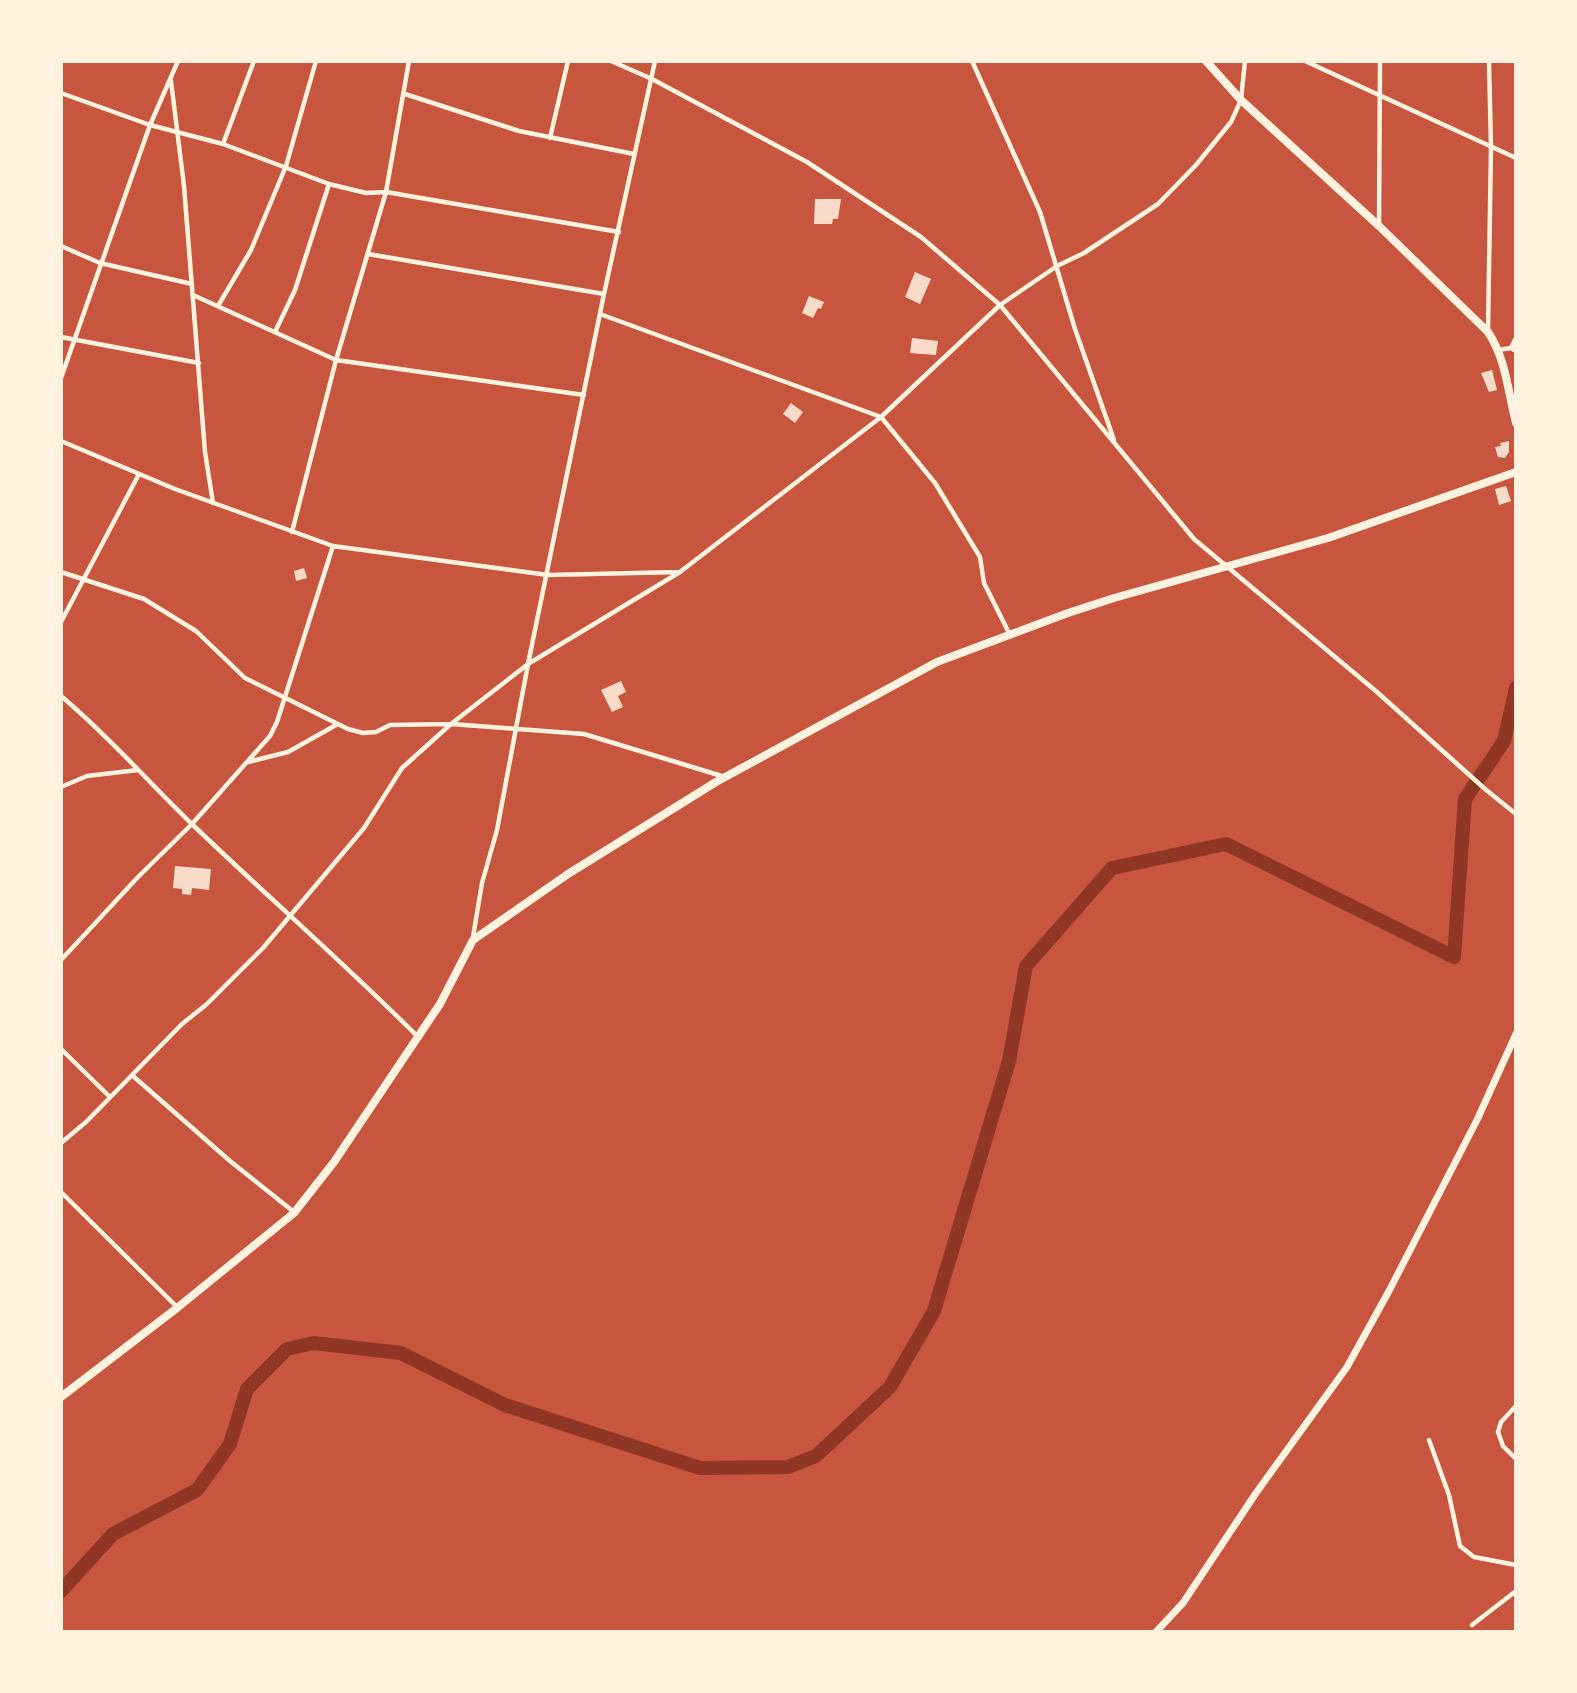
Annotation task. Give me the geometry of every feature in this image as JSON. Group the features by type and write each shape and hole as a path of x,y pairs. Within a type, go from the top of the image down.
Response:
{"main road":[{"path":"1206,61 1241,100 1379,226 1488,332 1498,350 1516,423"},
{"path":"61,1397 295,1213 334,1162 440,1004 473,940 568,874 726,777 937,662 1114,598 1328,538 1516,472"},
{"path":"1156,1632 1183,1602 1256,1493 1346,1367 1389,1291 1477,1120 1516,1034"}],"street":[{"path":"61,379 150,125 178,61"},
{"path":"223,144 254,61"},
{"path":"218,306 251,250 286,166 316,61"},
{"path":"292,532 336,360 386,192 410,61"},
{"path":"550,138 568,61"},
{"path":"611,61 652,79 807,162 903,224 1000,306 1182,527 1225,567 1377,692 1516,814"},
{"path":"473,940 482,883 497,830 604,294 655,61"},
{"path":"972,61 1041,212 1075,329 1115,445"},
{"path":"61,1143 263,948 364,828 402,768 451,724 528,664 680,572 881,418 1000,306 1057,266 1084,253 1158,204 1196,165 1231,122 1241,100 1245,61"},
{"path":"1305,61 1516,159"},
{"path":"1379,226 1380,61"},
{"path":"1488,332 1491,148 1489,61"},
{"path":"171,81 192,284 205,452 213,503"},
{"path":"61,93 150,125 223,144 329,184 366,193 386,192 619,232"},
{"path":"405,94 493,124 634,154"},
{"path":"275,332 295,290 329,184"},
{"path":"61,246 100,263 192,284"},
{"path":"368,254 604,294"},
{"path":"193,295 336,360 584,395"},
{"path":"600,314 881,418 935,483 979,557 984,583 1010,635"},
{"path":"61,337 198,363"},
{"path":"1498,350 1513,349 1516,338"},
{"path":"61,440 213,503 333,546 548,575 680,572"},
{"path":"61,622 139,474"},
{"path":"61,960 138,877 192,824 270,736 333,546"},
{"path":"61,572 144,599 178,618 220,652 245,678 337,724 363,733 376,732 390,725 451,724 584,734 726,777"},
{"path":"61,696 86,717 192,824 418,1036"},
{"path":"248,762 288,752 337,724"},
{"path":"61,787 87,776 140,770"},
{"path":"61,1049 110,1097"},
{"path":"133,1076 220,1153 295,1213"},
{"path":"61,1192 177,1308"},
{"path":"1516,1406 1501,1422 1498,1432 1503,1446 1516,1459"},
{"path":"1429,1440 1450,1495 1460,1546 1474,1557 1516,1565"},
{"path":"1472,1625 1516,1591"}],"building":[{"path":"815,199 841,199 838,219 833,219 832,224 814,224"},
{"path":"915,272 931,279 920,304 905,297"},
{"path":"809,296 824,302 813,318 802,313"},
{"path":"912,338 938,341 936,355 910,353"},
{"path":"1492,370 1497,390 1489,392 1481,373"},
{"path":"791,403 803,412 795,423 783,414"},
{"path":"1509,441 1509,452 1505,458 1498,457 1495,447"},
{"path":"1506,486 1511,501 1499,505 1495,489"},
{"path":"304,568 307,578 296,581 294,571"},
{"path":"621,681 626,692 618,696 623,707 612,712 601,690"},
{"path":"175,866 211,869 209,890 192,888 191,895 182,894 182,889 173,888"}],"waterway":[{"path":"61,1591 113,1534 197,1490 230,1444 247,1389 287,1349 314,1343 401,1353 505,1405 700,1468 788,1467 816,1456 890,1387 934,1311 1009,1061 1026,966 1112,868 1226,844 1454,957 1465,799 1504,741 1516,688"}]}
